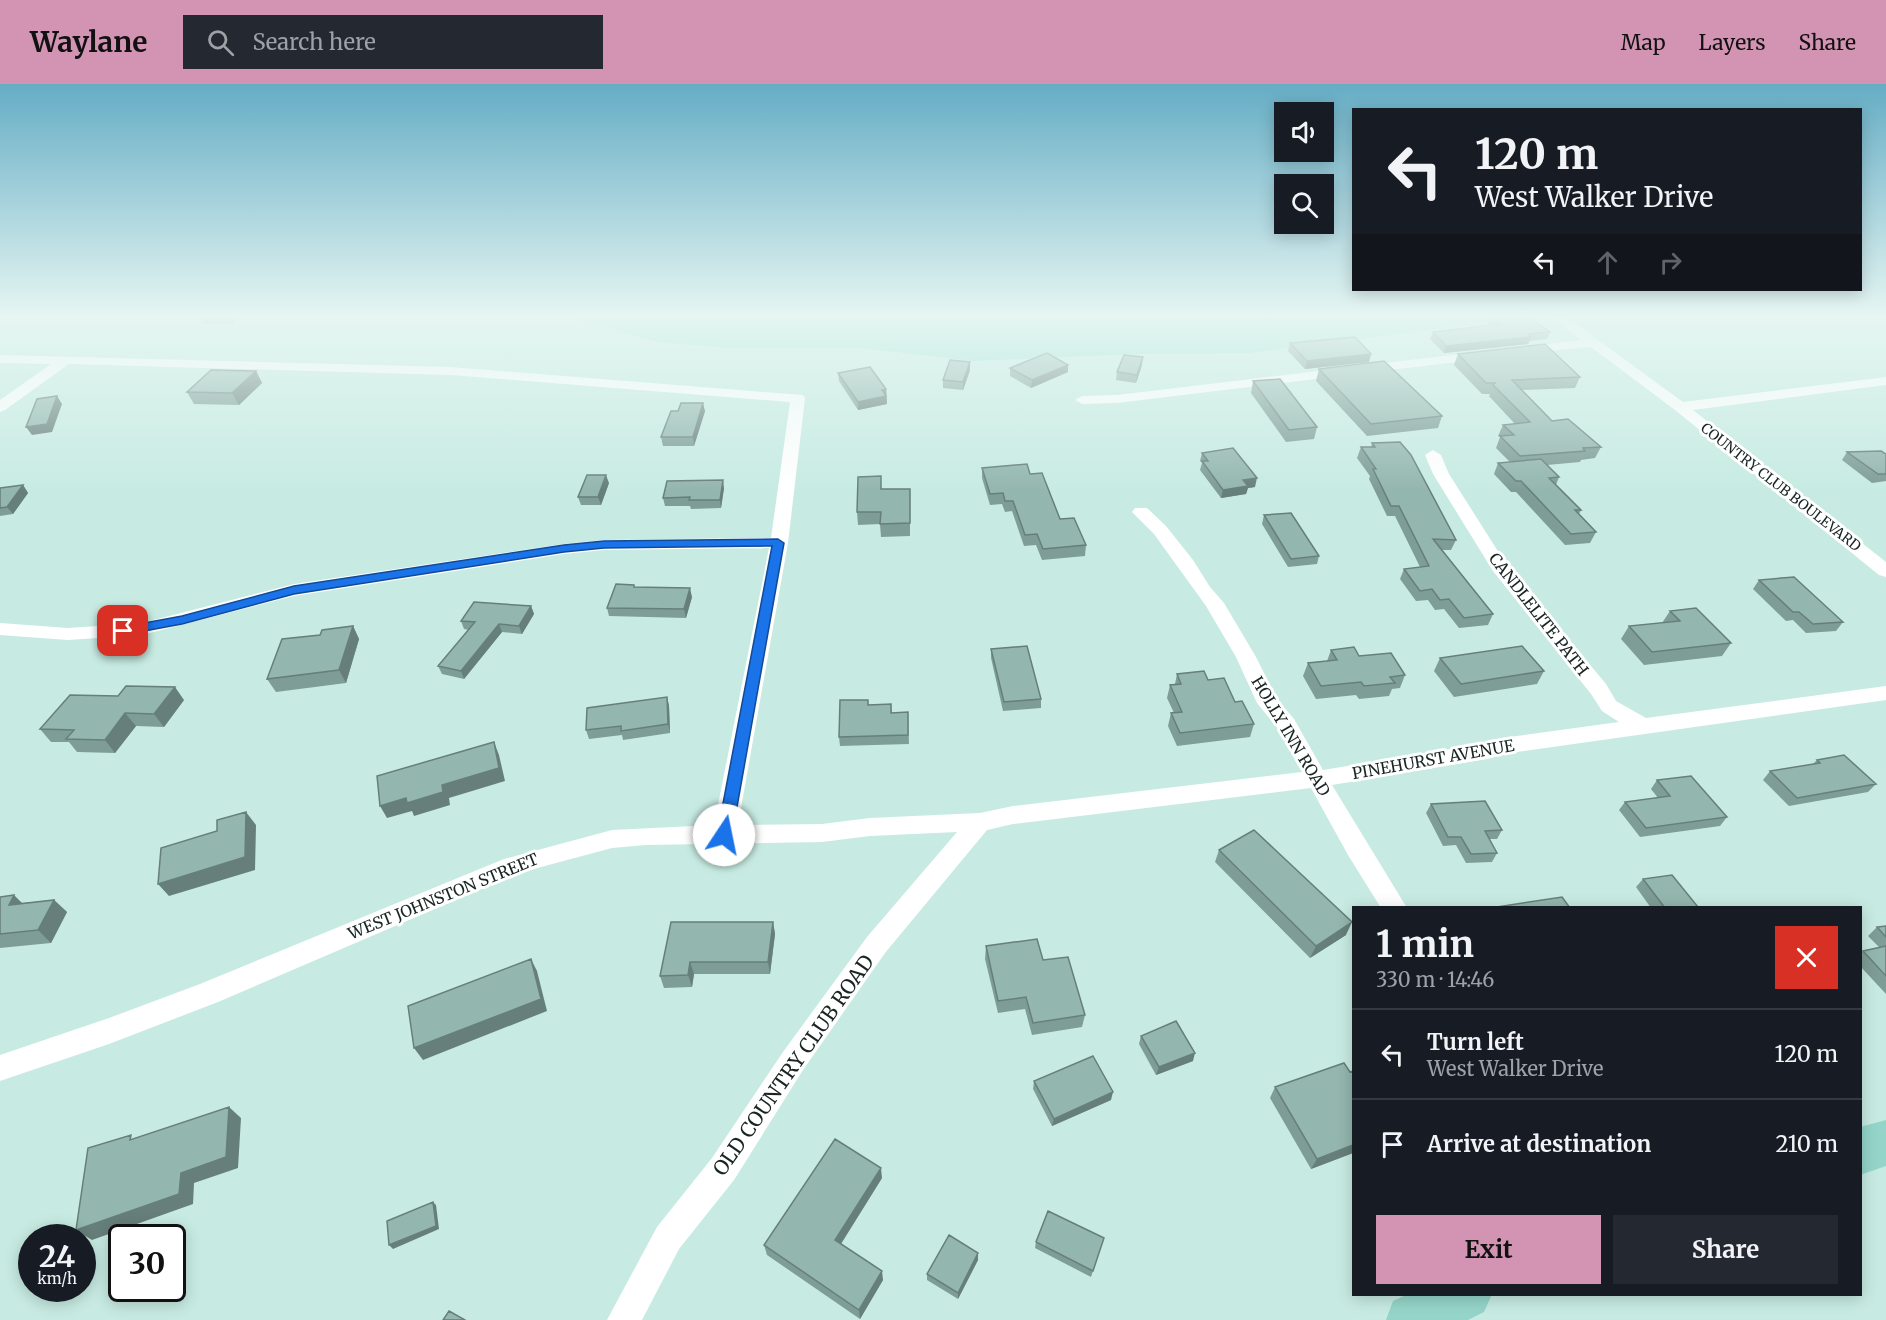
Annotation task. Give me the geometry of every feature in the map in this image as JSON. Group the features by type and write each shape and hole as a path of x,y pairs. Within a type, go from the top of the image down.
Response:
{"main road":[{"path":"1862,1150 1886,1143"},
{"path":"1412,1320 1462,1296"}],"street":[{"path":"0,407 44,376"},
{"path":"509,376 798,398 778,543 724,835"},
{"path":"1082,400 1117,399 1299,376"},
{"name":"COUNTRY CLUB BOULEVARD","path":"1637,376 1886,571"},
{"path":"1680,407 1886,381"},
{"name":"CANDLELITE PATH","path":"1433,455 1441,474 1500,567 1599,689 1609,706 1643,727"},
{"name":"HOLLY INN ROAD","path":"1141,512 1160,530 1214,603 1246,657 1268,703 1286,724 1356,848 1394,906"},
{"path":"0,630 68,634 142,629 294,590 564,549 604,545 778,543"},
{"name":"PINEHURST AVENUE","path":"980,822 1013,815 1318,779 1510,745 1886,693"},
{"name":"WEST JOHNSTON STREET","path":"0,1068 109,1031 209,993 462,886 541,857 612,839 646,836 822,833 870,827 980,822"},
{"name":"OLD COUNTRY CLUB ROAD","path":"624,1320 668,1238 723,1169 793,1061 876,945 980,822"}],"building":[{"path":"205,376 251,376 232,393 187,392"},
{"path":"840,376 876,376 886,389 882,390 886,396 858,402"},
{"path":"945,376 965,376 963,382 943,380"},
{"path":"1024,376 1042,376 1032,380"},
{"path":"1325,376 1399,376 1442,416 1371,424"},
{"path":"1479,376 1579,376 1580,377 1512,380 1552,421 1568,419 1601,447 1583,448 1585,451 1520,456 1500,436 1514,435 1503,425 1530,422 1493,385 1495,383 1486,383"},
{"path":"1280,379 1317,427 1289,430 1253,381"},
{"path":"57,396 47,424 26,427 37,399"},
{"path":"681,403 703,403 693,437 661,437 671,411 678,411"},
{"path":"1400,442 1411,455 1456,540 1433,539 1493,614 1464,618 1449,599 1440,600 1432,589 1420,591 1404,569 1429,566 1399,506 1391,506 1373,469 1376,469 1361,447 1375,447 1372,443"},
{"path":"1233,448 1257,478 1243,480 1248,486 1223,490 1202,461 1208,461 1202,453"},
{"path":"1881,451 1886,454 1886,474 1878,474 1847,452"},
{"path":"1541,459 1559,477 1549,478 1581,510 1575,510 1596,532 1571,534 1521,481 1516,481 1498,463"},
{"path":"1027,464 1030,474 1042,473 1060,519 1074,518 1086,545 1043,549 1037,534 1025,535 1013,501 1005,501 1003,493 990,494 982,468"},
{"path":"587,475 606,475 598,497 578,497"},
{"path":"881,476 881,489 910,489 910,523 880,524 881,512 857,512 858,477"},
{"path":"723,480 720,500 689,500 690,497 663,498 667,481"},
{"path":"23,485 7,507 0,508 0,488"},
{"path":"1291,513 1319,556 1291,559 1264,515"},
{"path":"1794,577 1843,622 1813,624 1799,612 1793,612 1759,580"},
{"path":"616,584 634,585 634,587 690,588 684,609 607,608"},
{"path":"474,602 531,606 519,626 499,624 461,671 438,666 475,622 461,621"},
{"path":"1696,608 1731,643 1652,652 1629,626 1680,621 1670,611"},
{"path":"353,626 339,670 267,679 282,639 320,635 322,630"},
{"path":"1027,646 1041,699 1004,702 991,649"},
{"path":"1522,646 1544,671 1461,684 1440,658"},
{"path":"1354,647 1359,656 1391,653 1405,675 1390,677 1395,683 1364,686 1361,682 1321,686 1308,663 1337,660 1331,650"},
{"path":"1204,671 1208,680 1224,678 1235,702 1242,701 1254,724 1180,733 1171,713 1182,712 1170,685 1181,684 1177,674"},
{"path":"126,686 175,687 154,714 125,713 105,740 66,739 74,730 40,729 70,695 118,696"},
{"path":"667,697 668,724 621,731 621,726 586,730 587,708"},
{"path":"840,700 868,700 868,705 891,704 891,713 908,712 908,735 839,737"},
{"path":"494,742 499,768 442,785 443,792 407,803 406,798 380,806 377,776"},
{"path":"1844,755 1876,784 1797,798 1770,771 1820,763 1817,760"},
{"path":"1691,776 1727,817 1646,828 1625,802 1670,796 1657,780"},
{"path":"1485,801 1502,830 1485,831 1497,853 1471,854 1461,837 1448,837 1431,804"},
{"path":"246,812 245,857 158,884 161,848 217,831 217,820"},
{"path":"1254,830 1352,922 1316,946 1219,850"},
{"path":"1672,875 1697,906 1663,906 1643,879"},
{"path":"14,895 9,905 54,900 38,930 0,934 0,897"},
{"path":"1562,897 1569,906 1504,906"},
{"path":"671,922 773,922 768,962 690,962 688,975 660,976"},
{"path":"1886,926 1886,937 1877,927"},
{"path":"1037,939 1043,960 1068,957 1085,1015 1033,1023 1026,997 998,1001 986,946"},
{"path":"1886,946 1886,976 1863,951"},
{"path":"531,959 541,999 414,1048 408,1006"},
{"path":"1176,1021 1195,1053 1159,1067 1141,1036"},
{"path":"1093,1056 1113,1092 1054,1119 1034,1081"},
{"path":"1344,1063 1350,1072 1352,1071 1352,1145 1317,1159 1275,1087"},
{"path":"229,1107 226,1157 181,1173 179,1194 93,1224 77,1224 88,1148 131,1135 130,1140"},
{"path":"835,1139 881,1168 835,1240 882,1271 859,1310 764,1245"},
{"path":"433,1202 436,1226 389,1245 387,1221"},
{"path":"1048,1211 1104,1238 1093,1271 1036,1242"},
{"path":"949,1235 978,1253 958,1293 927,1274"},
{"path":"449,1311 465,1320 443,1320"}],"route":[{"path":"123,631 182,620 294,590 564,549 604,545 778,543 724,835"}]}
